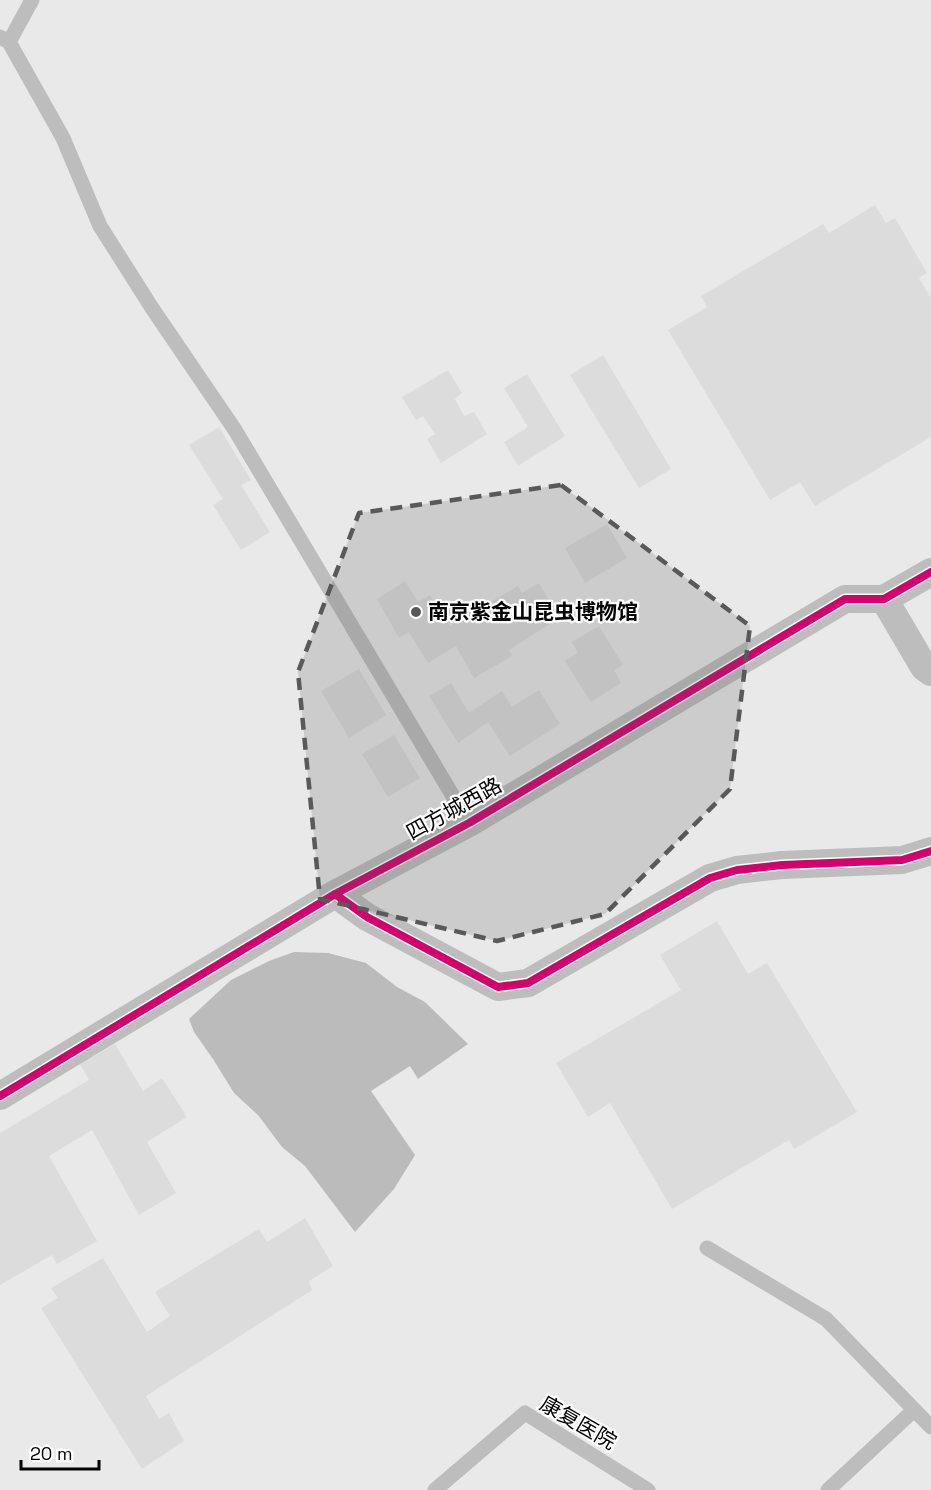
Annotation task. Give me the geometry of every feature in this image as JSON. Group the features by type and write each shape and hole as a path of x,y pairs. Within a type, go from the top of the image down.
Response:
{"street":[{"name":"四方城西路","path":"0,1096 335,894 469,823 845,599 884,599 931,572"},
{"path":"884,599 924,667 931,672"},
{"path":"335,894 367,916 498,987 528,983 710,878 736,870 782,865 902,860 931,851"}],"lane":[{"path":"32,0 4,39 63,138 100,226 158,317 235,430 469,823"},
{"path":"707,1248 826,1319 931,1427"},
{"path":"828,1490 914,1410"},
{"name":"康复医院","path":"435,1490 525,1413 648,1490"}],"highlighted area":[{"path":"561,485 750,626 730,789 605,914 497,941 320,899 298,672 359,513"}],"shaded area":[{"path":"0,0 931,0 931,1490 0,1490"},
{"path":"294,952 328,953 366,963 397,987 425,1002 468,1044 418,1079 410,1066 371,1091 415,1155 394,1189 355,1232 305,1166 282,1147 258,1115 234,1093 194,1032 189,1019 231,980 269,961"}],"building":[{"path":"875,205 886,223 895,218 927,273 919,278 931,298 931,437 815,506 800,482 770,500 668,330 707,307 701,296 823,224 829,233"},
{"path":"603,355 671,469 639,488 570,375"},
{"path":"448,370 462,393 455,399 464,416 474,412 487,434 441,463 427,439 435,434 423,416 416,420 402,397"},
{"path":"527,374 565,436 518,466 504,442 528,427 504,388"},
{"path":"219,427 251,480 241,485 270,532 241,550 213,505 223,499 189,445"},
{"path":"607,524 627,558 585,583 565,548"},
{"path":"405,581 418,602 430,595 450,626 518,586 522,593 539,583 559,618 509,650 512,656 474,678 456,646 428,663 409,632 399,638 377,599"},
{"path":"599,626 623,665 614,670 621,683 591,702 565,661 578,653 572,642"},
{"path":"359,669 386,715 349,738 321,691"},
{"path":"451,683 469,713 502,691 512,707 539,690 560,724 510,756 488,722 458,743 429,696"},
{"path":"394,735 420,778 388,797 362,754"},
{"path":"717,921 748,974 767,963 857,1112 794,1149 789,1140 672,1209 610,1103 588,1117 556,1063 681,990 660,955"},
{"path":"115,1044 143,1091 162,1078 187,1117 147,1142 176,1193 139,1215 92,1130 49,1156 97,1241 57,1264 52,1255 0,1285 0,1133 89,1080 80,1064"},
{"path":"305,1218 333,1266 309,1281 312,1290 146,1396 159,1419 169,1413 184,1441 142,1469 41,1308 58,1298 51,1288 103,1258 147,1332 170,1316 155,1292 259,1229 267,1242"}],"cycle path":[{"path":"0,1096 335,894 469,823 845,599 884,599 931,572"},
{"path":"335,894 367,917 498,987 528,983 710,878 737,870 782,865 902,860 931,851"}],"place":[{"name":"南京紫金山昆虫博物馆","path":"416,612"}]}
